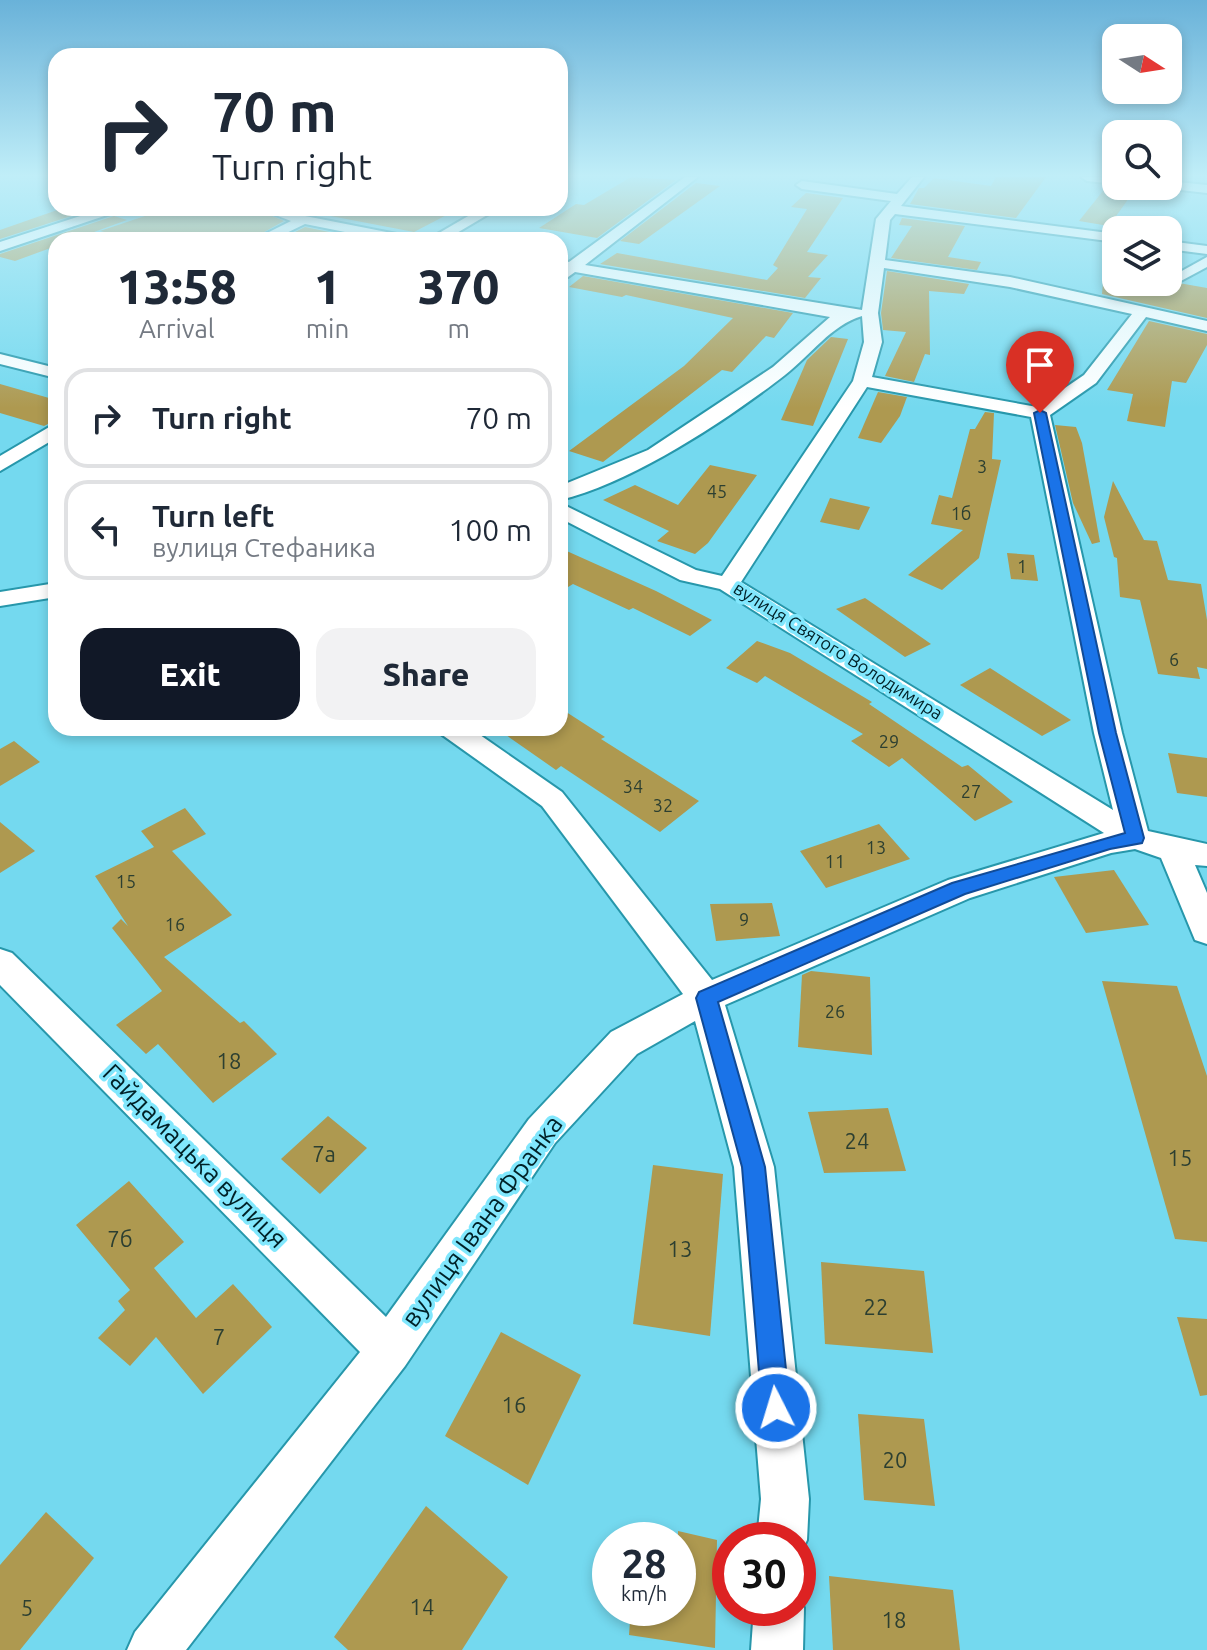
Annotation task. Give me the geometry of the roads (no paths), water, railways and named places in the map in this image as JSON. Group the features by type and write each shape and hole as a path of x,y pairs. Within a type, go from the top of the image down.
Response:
{"street":[{"path":"568,266 585,254"},
{"name":"вулиця Святого Володимира","path":"878,254 870,313 873,342 862,381 728,584 1135,838 1173,850 1207,855"},
{"path":"1182,275 1207,261"},
{"path":"877,263 1010,282 1207,326"},
{"path":"568,270 843,314 870,313"},
{"path":"862,381 1040,413 1090,379 1142,312"},
{"path":"568,491 655,454 779,371 843,314"},
{"path":"28,366 48,356"},
{"path":"0,359 48,371"},
{"path":"1040,413 1108,733 1135,838"},
{"path":"0,465 48,434"},
{"path":"568,513 688,575 728,584"},
{"path":"0,599 48,591"},
{"path":"462,736 552,799 706,998 754,1167 785,1499 783,1522"},
{"name":"вулиця Івана Франка","path":"153,1650 389,1350 542,1131 624,1043 706,998 959,889 1110,842 1135,838"},
{"path":"1173,850 1207,931"},
{"name":"Гайдамацька вулиця","path":"0,963 389,1350"},
{"path":"777,1650 778,1626"}]}
